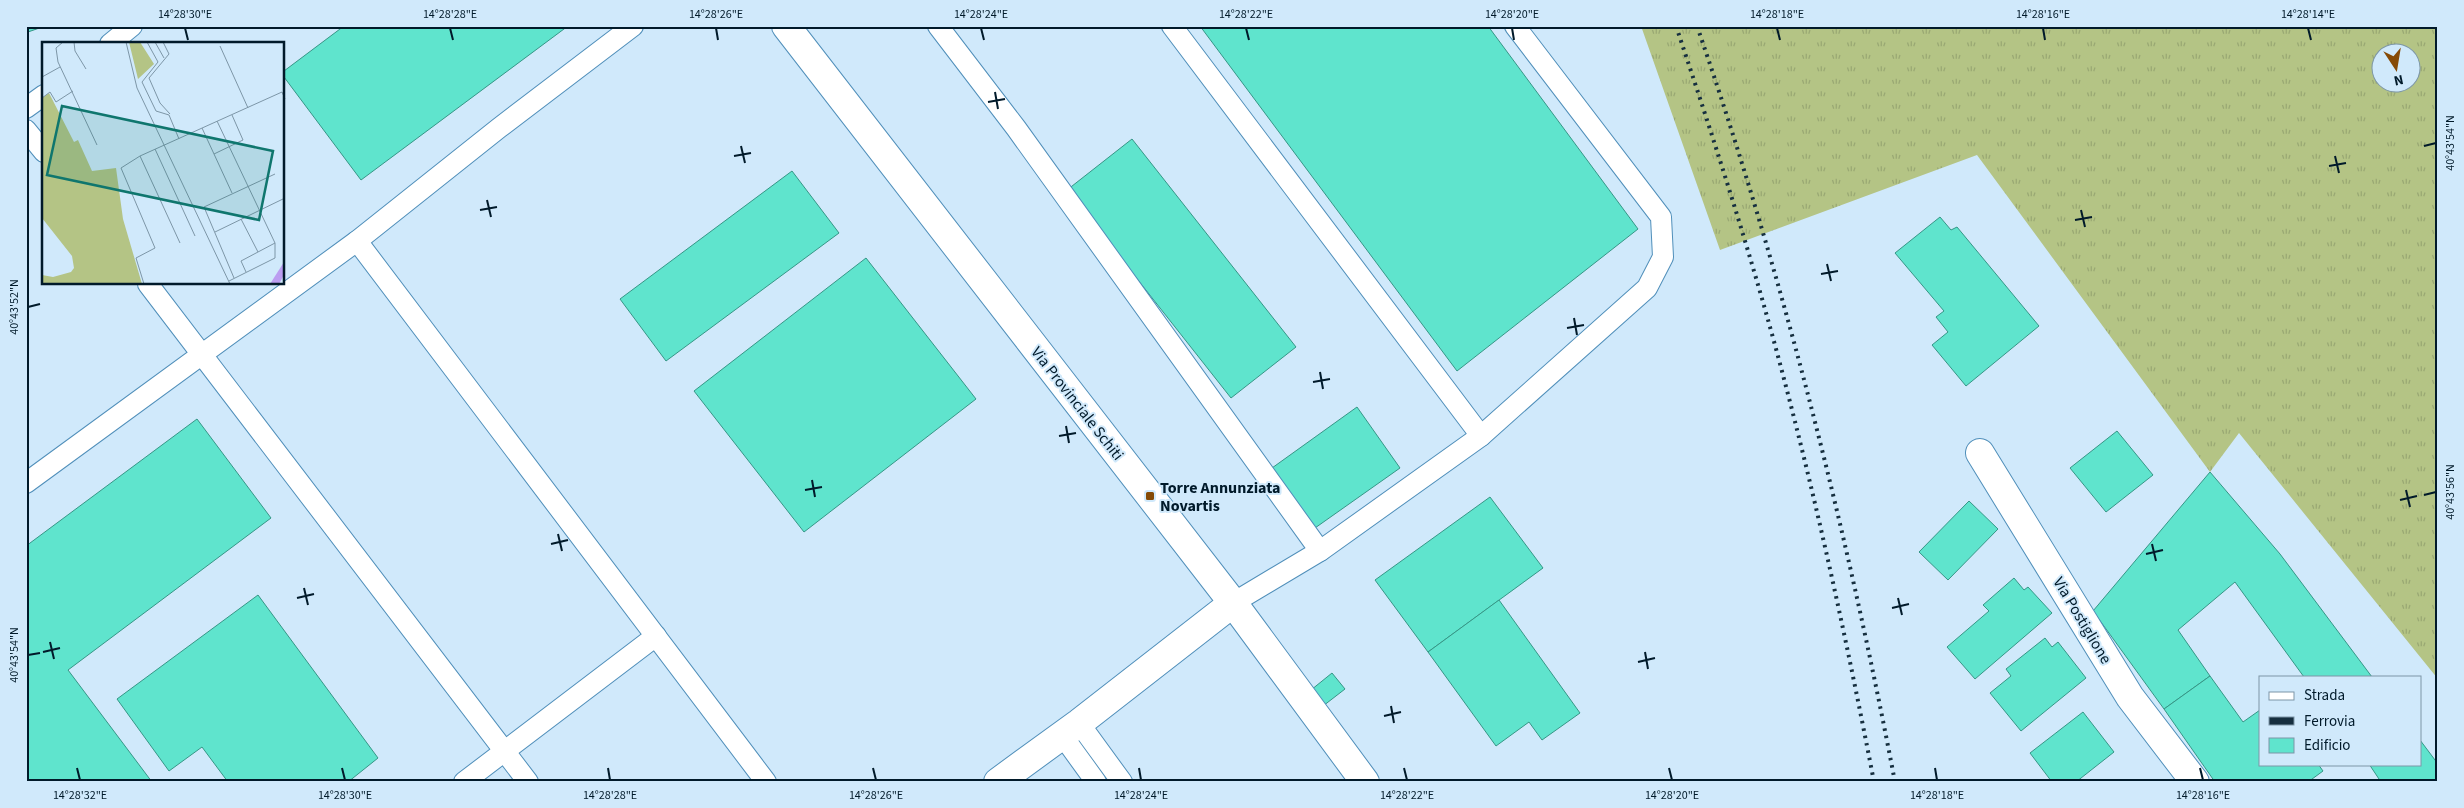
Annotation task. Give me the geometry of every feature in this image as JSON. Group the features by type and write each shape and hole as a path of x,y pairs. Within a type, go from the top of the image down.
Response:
{"street":[{"name":"Via Provinciale Schiti","path":"786,26 1233,604 1365,782"},
{"name":"Via Postiglione","path":"1980,453 2130,697 2194,782"},
{"path":"998,782 1071,729 1233,604"}],"lane":[{"path":"112,42 132,26"},
{"path":"26,483 357,241 499,128 633,26"},
{"path":"938,26 1016,128 1320,550"},
{"path":"1172,26 1481,436"},
{"path":"1233,604 1320,550 1481,436 1647,288 1663,256 1661,217 1515,26"},
{"path":"26,108 42,96"},
{"path":"26,130 42,150"},
{"path":"357,241 766,782"},
{"path":"149,285 528,782"},
{"path":"464,782 656,636"},
{"path":"1071,729 1096,782"},
{"path":"1071,729 1122,782"}],"green space":[{"path":"1641,26 2438,26 2438,679 2239,433 2210,472 1977,155 1720,250"}],"building":[{"path":"26,26 45,26 26,32"},
{"path":"344,26 568,26 361,180 285,78 285,70"},
{"path":"1200,26 1488,26 1638,229 1457,371"},
{"path":"1132,139 1296,347 1231,398 1067,190"},
{"path":"792,171 839,233 666,361 620,299"},
{"path":"1940,217 1951,230 1957,227 2039,326 1966,386 1932,345 1948,332 1936,317 1944,311 1895,253"},
{"path":"866,258 976,399 804,532 694,391"},
{"path":"1357,407 1400,468 1315,528 1272,468"},
{"path":"197,419 271,518 68,670 152,782 26,782 26,546"},
{"path":"2117,431 2153,475 2106,512 2070,468"},
{"path":"2210,472 2280,554 2371,676 2303,676 2235,582 2178,630 2210,676 2164,709 2093,611"},
{"path":"1490,497 1543,568 1428,652 1375,580"},
{"path":"1969,501 1998,529 1948,580 1919,552"},
{"path":"2014,578 2024,590 2028,587 2052,613 1975,679 1947,647 1989,611 1983,605"},
{"path":"258,595 378,758 348,782 228,782 202,747 169,771 117,699"},
{"path":"1499,600 1580,713 1542,740 1529,722 1496,746 1428,652"},
{"path":"2045,638 2052,647 2058,642 2086,678 2021,731 1990,693 2011,676 2006,669"},
{"path":"1332,673 1345,689 1323,706 1311,690"},
{"path":"2210,676 2243,722 2259,711 2259,766 2319,766 2323,771 2308,782 2215,782 2164,709"},
{"path":"2083,712 2114,752 2076,782 2052,782 2030,753"},
{"path":"2422,743 2438,764 2438,782 2381,782 2370,766 2422,766"}],"railway":[{"path":"1676,26 1760,290 1784,379 1832,580 1874,782"},
{"path":"1697,26 1757,212 1810,401 1855,591 1895,782"}],"place":[{"name":"Torre Annunziata Novartis","path":"1150,496"}]}
